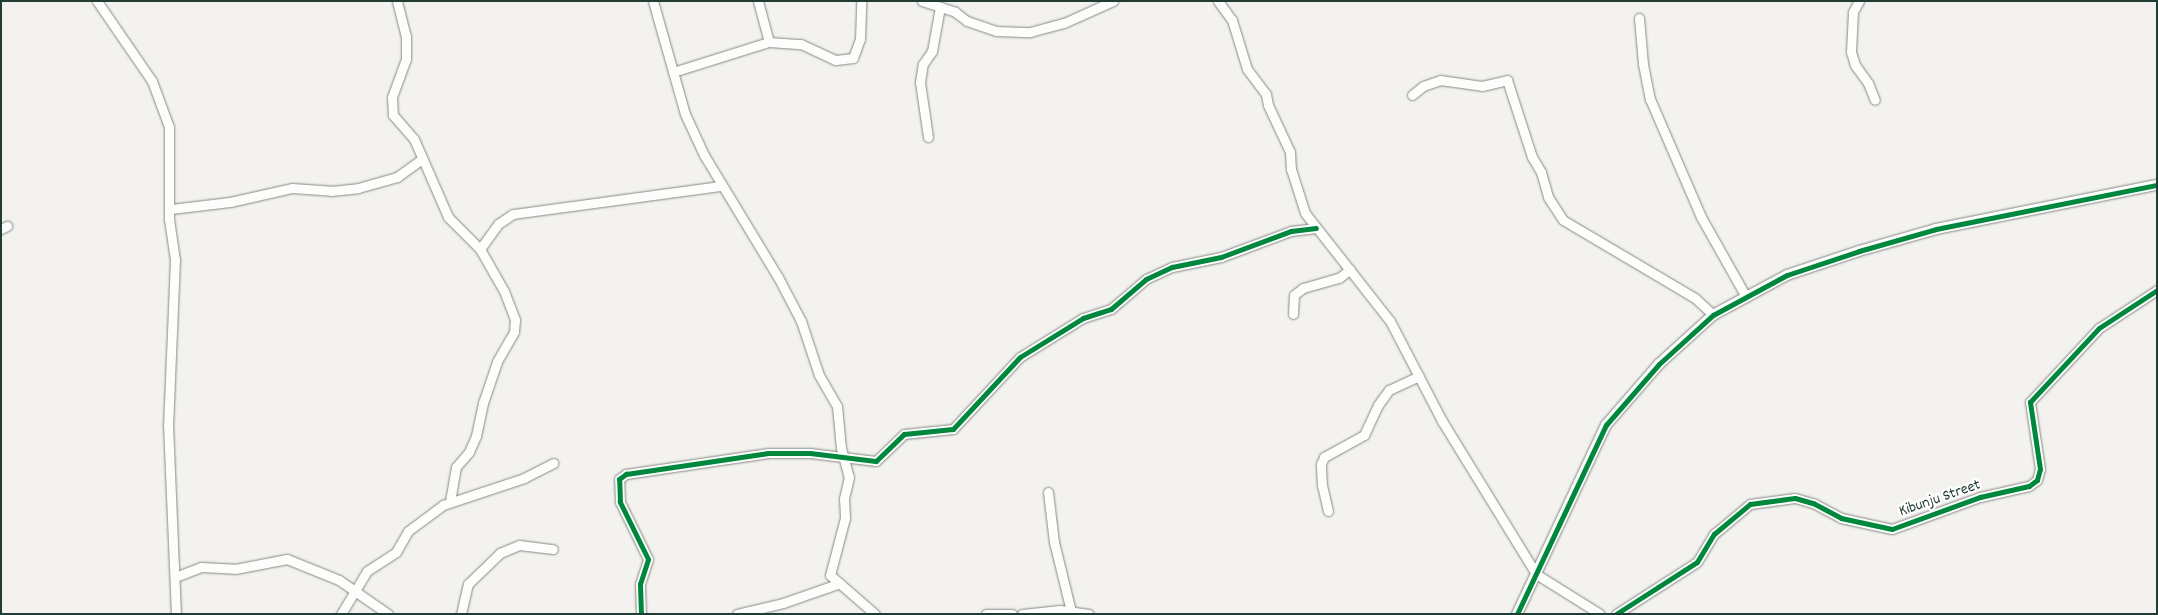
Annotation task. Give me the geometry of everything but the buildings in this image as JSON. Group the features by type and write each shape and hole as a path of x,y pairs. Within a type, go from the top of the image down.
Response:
{"street":[{"path":"97,1 125,38 160,97 169,127 171,209 175,260 168,424 176,614"},
{"path":"397,1 406,36 406,59 390,106 393,116 414,139 448,217 480,249 508,299 516,325 497,362 476,436 469,452 456,467 450,500"},
{"path":"653,1 685,114 721,186 778,277 801,321 819,375 837,406 843,459 848,477 844,498 845,518 830,576 875,614"},
{"path":"758,1 769,42"},
{"path":"672,72 769,42 801,44 836,60 854,58 860,39 861,1"},
{"path":"922,1 996,31 1030,32 1064,23 1113,1"},
{"path":"1218,1 1232,20 1248,69 1266,94 1268,105 1290,152 1298,197 1316,228 1390,320 1442,421 1536,574 1600,614"},
{"path":"1859,1 1853,12 1851,52 1854,65 1868,84 1875,100"},
{"path":"928,136 920,82 923,64 932,51 940,7"},
{"path":"1639,18 1643,64 1650,99 1702,217 1746,297"},
{"path":"1412,95 1423,86 1440,80 1482,86 1506,80 1528,148 1541,172 1548,197 1563,220 1695,298 1713,315"},
{"path":"171,209 230,202 292,188 331,191 358,188 397,177 422,159"},
{"path":"1517,614 1606,425 1659,364 1713,315 1787,275 1936,228 2157,185"},
{"path":"480,249 498,224 513,214 721,186"},
{"path":"641,614 640,584 648,559 620,502 619,479 633,472 768,454 810,453 843,459 876,461 904,434 953,429 1020,357 1083,318 1111,309 1146,279 1172,267 1229,254 1291,231 1316,228"},
{"path":"1293,314 1294,296 1303,288 1339,278 1350,269"},
{"name":"Kibunju Street","path":"1616,614 1697,562 1714,534 1750,504 1796,498 1813,503 1841,518 1892,529 1980,497 2029,486 2037,480 2040,469 2030,402 2099,328 2157,290"},
{"path":"1328,511 1322,478 1324,458 1364,435 1378,405 1389,390 1419,376"},
{"path":"341,614 367,572 396,552 408,531 450,500 513,482 553,463"},
{"path":"1048,492 1054,542 1071,611"},
{"path":"461,614 468,584 500,553 519,545 553,549"},
{"path":"175,577 201,566 235,569 287,559 339,580 388,614"},
{"path":"736,614 784,603 840,583"},
{"path":"1022,614 1040,610 1071,611 1089,614"},
{"path":"986,614 1012,614"}],"cycle path":[{"path":"1517,614 1606,425 1659,364 1713,315 1787,275 1859,251 1936,229 2157,185"},
{"path":"641,614 640,584 648,559 620,502 619,479 626,474 768,453 810,453 876,461 904,434 953,429 1020,357 1083,318 1111,309 1146,279 1172,267 1221,257 1291,231 1316,228"},
{"path":"1616,614 1697,562 1714,534 1750,504 1795,498 1813,503 1841,518 1892,529 1980,497 2029,486 2037,480 2040,469 2030,402 2099,328 2157,290"}]}
